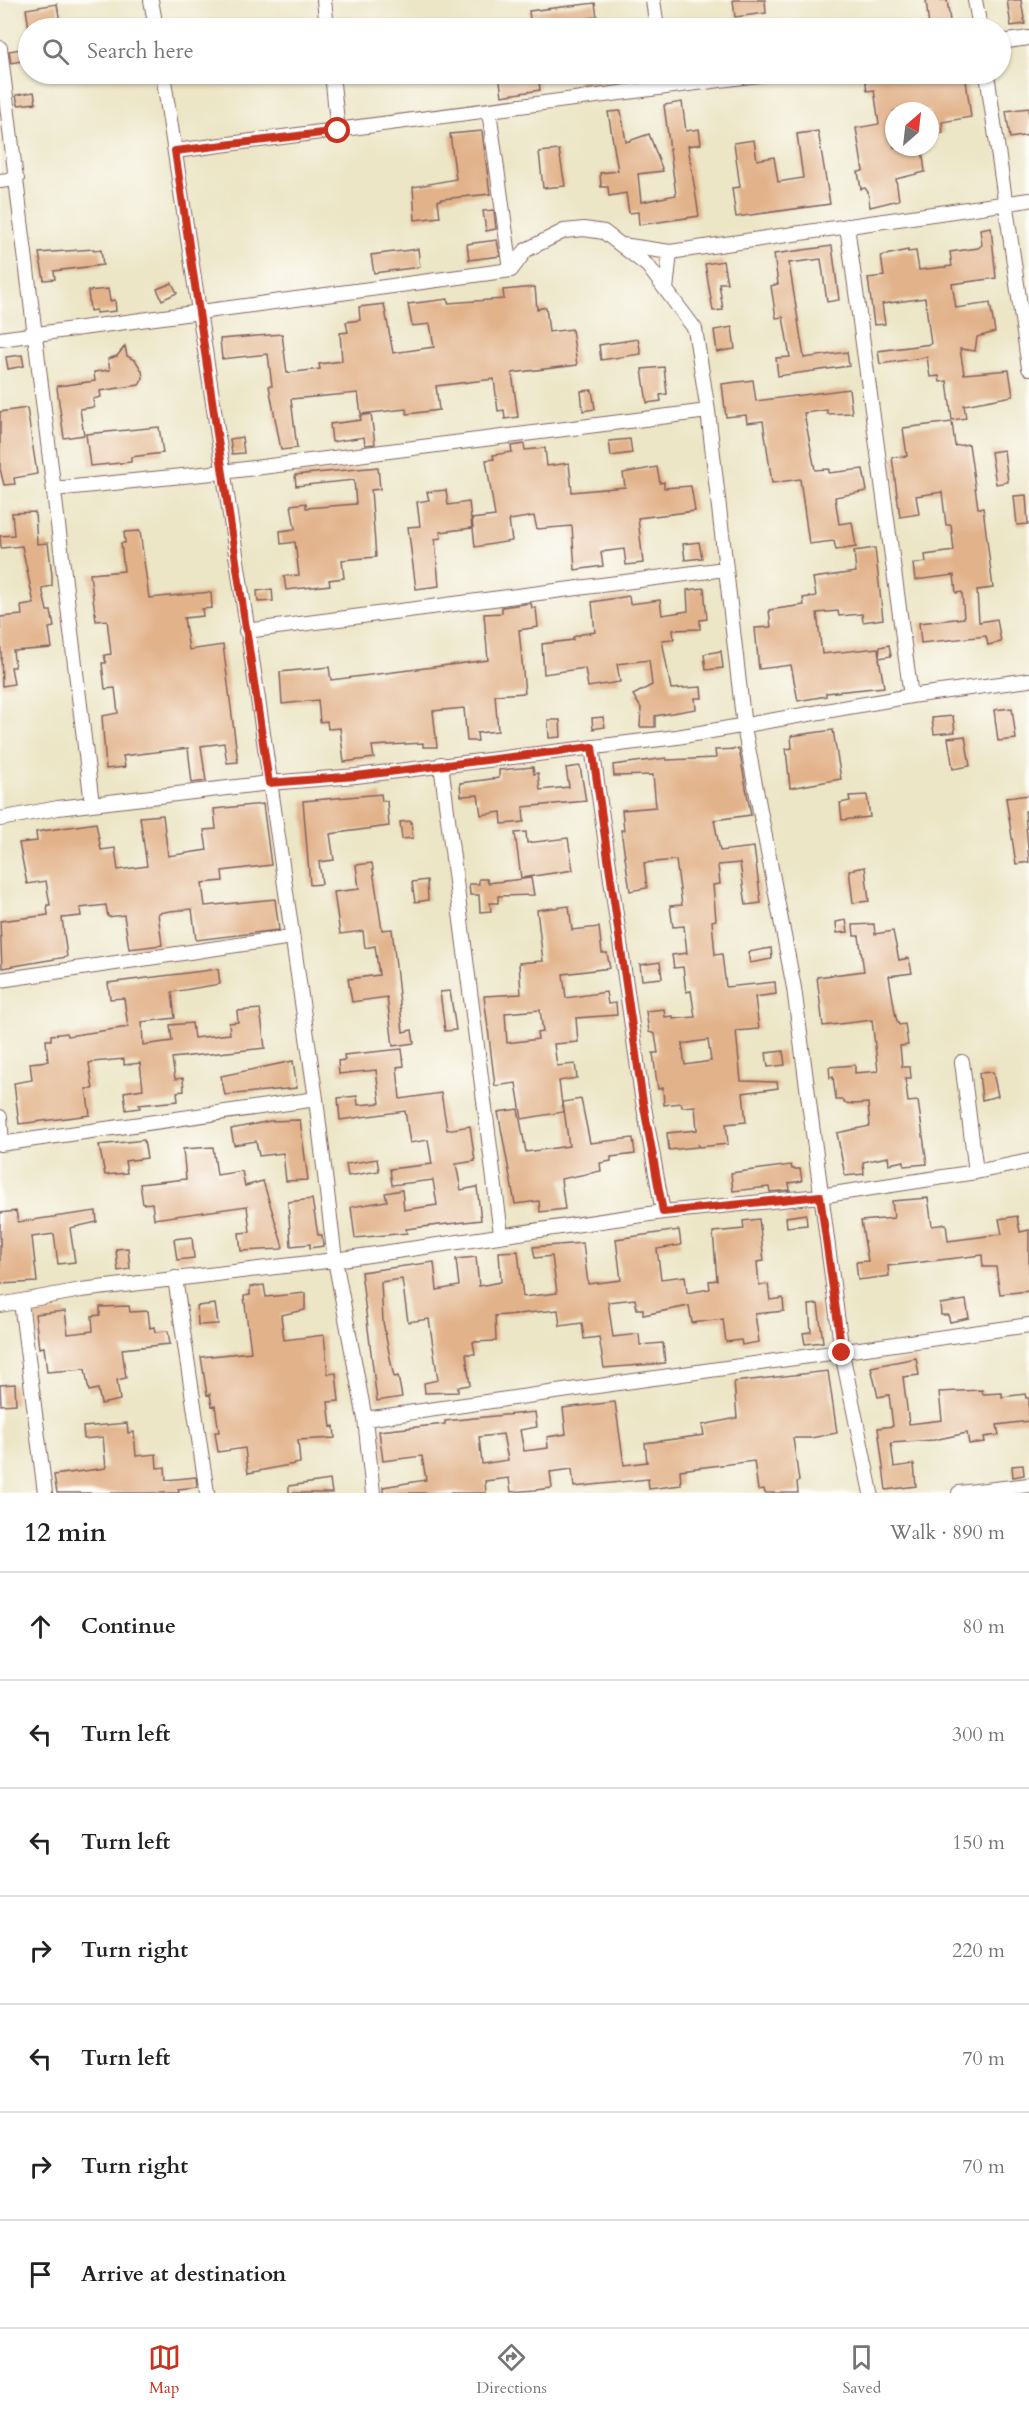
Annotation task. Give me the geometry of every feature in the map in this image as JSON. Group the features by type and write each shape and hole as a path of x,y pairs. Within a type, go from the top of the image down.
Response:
{"street":[{"path":"152,0 155,18"},
{"path":"324,0 326,18"},
{"path":"653,0 656,18"},
{"path":"975,0 978,18"},
{"path":"1011,40 1029,38"},
{"path":"0,48 92,804"},
{"path":"165,84 316,1099 335,1260 364,1419 373,1493"},
{"path":"333,84 338,131"},
{"path":"175,151 489,111 641,84"},
{"path":"988,84 1029,368"},
{"path":"489,111 511,270"},
{"path":"0,180 17,179"},
{"path":"620,245 670,252 1029,200"},
{"path":"847,226 910,696"},
{"path":"0,339 511,270 526,250 564,231 584,229 604,232 648,266 695,329 708,411 744,727 794,988 842,1353 871,1493"},
{"path":"666,290 670,252"},
{"path":"54,489 222,472 708,411"},
{"path":"246,631 725,569"},
{"path":"0,819 92,804 269,783 356,776 744,727 910,696 1029,680"},
{"path":"592,747 642,1096 663,1212"},
{"path":"441,764 501,1234"},
{"path":"0,980 292,937"},
{"path":"962,1062 976,1172"},
{"path":"0,1117 1,1144 316,1099"},
{"path":"0,1305 81,1290 335,1260 663,1212 820,1196 976,1172 1029,1161"},
{"path":"175,1278 207,1493"},
{"path":"21,1302 45,1493"},
{"path":"364,1419 1029,1325"},
{"path":"959,1493 1029,1485"}],"building":[{"path":"733,0 765,0 766,13 735,17"},
{"path":"926,0 947,0 950,18 928,18"},
{"path":"1007,0 1021,0 1025,24 1011,26"},
{"path":"595,3 597,17 530,18 529,11"},
{"path":"57,4 59,18 27,18 26,9"},
{"path":"18,49 18,62 11,63 9,51"},
{"path":"500,84 539,84 540,90 502,96"},
{"path":"866,84 966,84 971,117 942,122 943,133 939,134 939,102 885,102 885,156 923,156 925,172 896,179 899,200 870,207 868,192 865,188 861,189 858,172 863,171 856,128 879,124 874,90 867,91"},
{"path":"34,92 36,103 18,105 16,95"},
{"path":"682,102 686,131 699,129 701,144 688,146 699,216 639,225 638,212 629,213 626,193 609,196 608,187 601,187 600,173 618,171 608,112 621,111 626,142 649,134 663,171 638,174 641,202 676,195 664,105"},
{"path":"1029,108 1029,135 1010,138 1006,111"},
{"path":"482,131 490,194 442,199 438,201 440,217 415,220 413,187 456,179 450,134"},
{"path":"818,131 830,204 736,217 732,188 740,187 734,143 754,140 757,160 774,157 778,182 803,178 797,134"},
{"path":"559,150 565,186 543,188 539,152"},
{"path":"494,210 496,229 486,231 483,211"},
{"path":"991,227 996,278 952,284 956,308 990,303 995,332 977,337 975,351 960,349 964,374 1009,370 1013,396 964,405 966,418 952,420 947,381 940,382 939,376 930,377 927,357 880,364 878,351 931,344 925,298 882,304 885,324 874,325 868,278 884,276 881,256 908,250 908,252 916,251 919,270 952,266 950,252 978,248 982,245 980,229"},
{"path":"497,240 500,256 469,260 467,244"},
{"path":"832,246 839,300 827,302 821,259 789,263 804,358 847,352 849,366 778,376 776,358 790,357 783,317 776,318 771,286 778,284 774,254"},
{"path":"94,249 94,251 101,250 103,265 54,271 55,279 44,280 39,253"},
{"path":"418,249 420,267 374,273 371,255"},
{"path":"723,261 727,283 719,283 723,310 713,311 705,264"},
{"path":"172,283 177,293 162,300 157,289"},
{"path":"535,287 537,309 546,307 549,332 572,329 577,365 512,373 518,417 505,419 504,410 498,411 494,379 436,386 439,410 407,414 406,409 361,414 358,393 291,399 297,448 281,450 269,386 272,386 268,354 222,359 220,339 282,334 287,373 320,369 319,364 342,361 340,333 348,332 346,322 360,320 359,307 384,304 393,353 434,347 430,324 412,326 408,304 448,299 448,303 504,299 503,290"},
{"path":"108,289 110,301 115,300 116,311 96,313 96,310 90,311 88,291"},
{"path":"732,327 735,349 717,352 714,330"},
{"path":"638,339 641,354 601,360 599,345"},
{"path":"125,346 127,356 136,361 142,371 143,378 139,385 100,391 101,397 93,399 94,407 80,409 84,435 64,438 58,386 95,381 94,372 110,370 108,359 117,356"},
{"path":"22,355 24,366 8,369 6,357"},
{"path":"664,367 667,394 660,395 661,401 647,403 642,369"},
{"path":"753,380 756,401 849,389 852,413 827,414 827,410 804,413 815,470 829,469 829,473 863,469 867,491 835,497 839,524 852,522 856,547 836,550 834,541 809,544 800,479 772,483 763,421 747,423 746,415 726,417 722,384"},
{"path":"592,390 595,409 583,411 581,391"},
{"path":"27,408 37,474 14,478 15,484 4,485 0,469 0,412"},
{"path":"371,414 375,444 365,445 364,437 332,442 330,424 361,420 360,416"},
{"path":"952,422 955,446 969,444 978,508 983,508 993,588 977,590 979,622 997,619 1001,642 988,645 986,636 921,643 919,623 964,618 962,592 956,593 954,575 915,580 913,564 926,562 925,555 954,551 951,525 946,525 942,492 916,496 919,514 900,517 892,457 907,456 903,428"},
{"path":"159,427 163,453 131,457 131,462 90,466 86,434"},
{"path":"242,437 244,453 232,454 230,439"},
{"path":"630,439 632,453 611,456 609,441"},
{"path":"524,444 525,450 545,448 547,466 569,463 572,492 625,487 623,473 657,467 660,483 664,482 664,488 691,486 695,511 638,518 643,563 626,565 624,549 601,552 603,566 575,570 572,526 537,529 534,516 509,520 512,541 475,547 472,519 495,516 486,460 494,459 493,455 512,452 511,446"},
{"path":"1004,450 1008,482 996,484 991,452"},
{"path":"378,467 380,489 371,490 376,557 342,560 344,578 329,580 330,585 286,590 284,576 299,575 295,542 281,544 280,531 295,529 291,505 306,503 306,508 356,504 354,480 296,486 295,475"},
{"path":"446,490 448,505 469,502 472,528 440,532 441,538 435,539 439,586 416,589 408,527 420,526 417,502 429,500 427,492"},
{"path":"1026,495 1028,524 1017,525 1014,496"},
{"path":"35,512 37,544 48,543 52,575 52,586 42,588 47,611 51,611 54,627 49,628 52,648 13,651 15,667 11,667 14,684 2,686 0,617 22,615 21,606 34,604 22,546 1,548 0,536 14,535 12,513"},
{"path":"140,531 149,598 211,592 212,608 202,609 203,616 184,618 189,650 223,645 238,762 227,763 224,743 201,746 206,781 192,783 188,748 123,756 125,767 106,769 102,716 118,713 115,688 105,689 102,663 106,663 104,655 111,654 107,620 96,621 90,574 124,571 121,543 125,543 124,532"},
{"path":"699,542 702,558 685,560 683,544"},
{"path":"875,548 883,619 863,622 862,614 839,616 838,611 817,613 822,654 878,648 879,657 880,647 889,645 891,656 879,658 884,687 826,693 826,696 798,701 791,665 759,669 755,628 771,627 769,610 804,605 803,598 816,596 813,578 856,572 854,551"},
{"path":"704,588 707,619 700,620 700,629 673,630 674,639 662,640 671,689 701,687 702,698 695,698 696,709 655,716 655,727 640,727 641,708 633,695 652,685 649,660 617,664 620,682 588,687 585,668 544,674 542,644 573,640 573,637 595,632 592,602 629,596 630,604 660,600 662,615 688,611 687,590"},
{"path":"272,589 273,601 258,602 257,591"},
{"path":"531,603 532,608 536,608 538,627 519,630 525,693 495,695 498,731 477,733 478,741 467,741 464,708 433,711 437,747 423,747 423,743 372,746 374,758 344,762 340,728 328,729 327,721 320,722 318,700 282,704 280,672 329,667 331,680 488,660 484,614 502,613 502,607"},
{"path":"721,651 723,668 706,670 704,654"},
{"path":"1012,708 1016,739 998,741 994,710"},
{"path":"953,716 955,732 934,734 932,718"},
{"path":"603,717 605,727 593,729 592,718"},
{"path":"548,720 560,720 561,737 549,738"},
{"path":"833,730 841,779 790,788 786,749 792,748 791,736"},
{"path":"965,736 970,766 953,769 948,738"},
{"path":"739,749 751,815 714,820 720,851 754,847 761,903 746,905 740,863 718,865 720,884 713,885 716,920 712,921 715,955 722,954 726,987 775,982 776,994 755,997 759,1029 736,1031 741,1081 777,1082 778,1088 743,1093 746,1122 726,1124 728,1144 699,1147 698,1145 697,1147 669,1150 667,1133 697,1130 695,1106 682,1107 681,1103 664,1105 663,1088 658,1089 653,1053 658,1053 655,1034 649,1032 646,1011 664,1009 665,1017 673,1016 673,1019 695,1017 691,991 686,992 683,967 674,968 672,955 687,953 684,926 673,927 670,906 682,905 676,860 644,863 647,888 630,891 621,830 624,830 622,810 656,807 653,775 614,776 613,765 666,758 667,760 716,758 715,750","holes":["708,1040 711,1061 685,1065 682,1044"]},
{"path":"580,766 586,801 523,807 524,822 502,824 501,812 481,815 478,795 461,796 460,783 499,778 499,770 533,767 534,774 538,773 540,790 569,787 566,768"},
{"path":"381,794 382,801 387,801 389,826 330,834 334,860 319,862 322,884 310,885 303,801"},
{"path":"867,795 870,817 842,820 840,803 850,801 849,796"},
{"path":"1029,795 1029,811 1025,811 1029,862 1016,864 1006,798"},
{"path":"263,804 271,865 222,871 223,881 202,883 205,906 275,899 279,930 196,940 192,909 170,911 158,913 162,945 129,949 124,915 108,917 106,905 80,908 81,916 62,918 67,957 2,968 0,921 48,915 47,905 50,905 46,881 27,884 19,843 37,841 36,832 96,823 101,850 115,848 118,870 147,866 140,817 163,815 168,856 207,850 204,830 216,829 214,809"},
{"path":"411,821 413,838 402,839 400,822"},
{"path":"526,832 527,843 568,838 573,870 521,878 515,833"},
{"path":"372,863 382,930 392,929 403,1032 412,1030 414,1043 393,1046 387,997 352,1002 348,979 379,975 375,946 365,948 363,931 340,934 334,892 359,889 356,865"},
{"path":"865,867 869,901 853,903 849,870"},
{"path":"531,878 534,895 498,896 498,903 490,903 491,911 480,912 479,895 470,895 469,884 479,884 479,879 487,879 488,883"},
{"path":"427,880 428,900 415,902 412,882"},
{"path":"569,906 572,930 599,927 602,953 607,953 610,968 563,974 566,998 606,992 608,1004 616,1003 617,1015 576,1018 578,1042 554,1044 557,1066 575,1064 577,1078 559,1081 563,1112 522,1119 516,1083 495,1086 484,996 521,994 519,963 543,961 537,910","holes":["540,1010 543,1032 537,1033 538,1039 507,1043 505,1013"]},
{"path":"846,920 848,932 837,933 836,922"},
{"path":"874,924 875,934 893,931 899,960 909,958 912,973 889,976 896,1018 899,1025 905,1024 908,1045 900,1046 902,1067 910,1067 911,1078 905,1078 908,1102 918,1101 927,1164 904,1166 904,1161 889,1164 888,1157 863,1162 864,1174 845,1176 837,1133 870,1126 868,1103 844,1103 844,1100 836,1100 833,1077 830,1078 829,1067 855,1065 855,1073 878,1071 872,1020 823,1026 817,977 864,971 859,936 854,936 853,925"},
{"path":"771,948 772,959 750,963 748,952"},
{"path":"660,962 662,978 642,980 640,965"},
{"path":"218,969 220,984 172,992 175,1018 142,1022 143,1045 172,1041 170,1025 192,1023 194,1038 230,1034 229,1023 238,1022 237,1011 260,1009 265,1048 172,1058 175,1079 183,1078 184,1091 177,1092 178,1101 139,1105 140,1108 126,1110 124,1092 143,1089 140,1063 124,1065 124,1059 89,1063 93,1089 86,1089 90,1115 19,1124 14,1083 32,1080 30,1063 48,1061 46,1040 51,1040 51,1035 67,1033 68,1036 128,1027 124,998 110,999 108,983"},
{"path":"450,991 456,1030 445,1031 440,992"},
{"path":"402,1049 404,1066 397,1067 400,1099 441,1093 447,1130 470,1126 475,1161 456,1164 461,1190 477,1187 481,1220 406,1229 407,1233 355,1238 351,1207 387,1201 385,1193 402,1190 404,1210 437,1205 433,1180 392,1185 390,1169 432,1164 428,1140 410,1143 405,1111 340,1120 338,1098 357,1096 358,1105 380,1103 376,1070 339,1074 338,1061 345,1060 344,1055"},
{"path":"783,1051 785,1065 768,1067 766,1053"},
{"path":"293,1061 297,1088 225,1095 221,1076"},
{"path":"993,1072 998,1096 982,1100 979,1073"},
{"path":"581,1099 590,1143 633,1138 635,1154 611,1157 611,1161 600,1163 601,1171 561,1179 565,1209 540,1212 539,1201 515,1204 498,1112 518,1109 526,1152 569,1146 563,1102"},
{"path":"300,1120 308,1180 286,1181 283,1153 259,1156 256,1141 234,1145 231,1129 270,1121"},
{"path":"144,1140 147,1158 125,1161 127,1173 105,1175 99,1145"},
{"path":"213,1147 217,1175 242,1171 245,1186 263,1181 283,1247 281,1249 241,1251 239,1233 250,1232 247,1206 154,1219 152,1203 143,1204 140,1184 186,1179 183,1149"},
{"path":"377,1159 379,1171 348,1176 346,1164"},
{"path":"791,1165 792,1169 800,1169 802,1181 789,1183 790,1190 770,1192 769,1187 733,1191 731,1173"},
{"path":"928,1198 932,1226 946,1224 948,1241 1002,1234 999,1219 1017,1216 1020,1232 1029,1230 1029,1291 1000,1294 996,1267 983,1267 982,1255 888,1266 889,1276 858,1280 856,1262 868,1261 861,1221 894,1218 892,1201"},
{"path":"312,1199 318,1235 322,1235 323,1246 310,1248 310,1244 291,1246 288,1202"},
{"path":"16,1211 18,1222 96,1211 97,1222 70,1228 75,1262 58,1264 54,1234 32,1237 37,1282 0,1284 0,1213"},
{"path":"806,1214 807,1225 787,1227 786,1217"},
{"path":"759,1219 764,1261 757,1262 759,1285 768,1284 770,1300 783,1298 784,1311 755,1314 759,1342 742,1345 741,1340 726,1342 723,1319 692,1323 689,1306 643,1315 643,1309 637,1309 635,1299 608,1302 613,1337 639,1334 640,1345 663,1343 665,1363 604,1368 599,1337 584,1339 582,1323 560,1326 558,1310 495,1316 496,1341 473,1342 475,1354 466,1354 470,1385 458,1387 458,1392 425,1393 424,1383 438,1380 429,1319 408,1322 402,1279 381,1282 383,1322 394,1377 398,1376 402,1397 377,1401 361,1272 434,1262 437,1290 459,1286 456,1259 476,1257 479,1286 501,1282 499,1252 518,1251 523,1297 557,1293 552,1256 535,1258 533,1247 583,1243 588,1284 621,1280 616,1239 679,1230 681,1245 657,1249 661,1279 685,1276 687,1293 710,1289 709,1281 717,1280 713,1232 744,1229 743,1221"},
{"path":"192,1237 194,1258 177,1260 174,1239"},
{"path":"128,1248 130,1269 118,1271 116,1249"},
{"path":"264,1285 266,1297 305,1293 305,1310 281,1315 284,1340 324,1335 328,1374 336,1373 339,1401 328,1402 331,1427 334,1426 335,1438 298,1440 300,1463 248,1473 245,1448 218,1452 215,1432 219,1432 215,1405 212,1406 210,1394 207,1395 201,1357 251,1352 244,1296 250,1295 250,1287"},
{"path":"966,1300 969,1318 950,1322 948,1315 941,1315 940,1304"},
{"path":"215,1304 218,1324 198,1325 197,1306"},
{"path":"818,1304 823,1342 805,1344 803,1333 811,1332 809,1305"},
{"path":"129,1306 130,1312 148,1311 150,1328 154,1327 155,1332 168,1331 170,1344 122,1349 126,1378 117,1380 120,1400 101,1404 98,1389 89,1391 85,1369 47,1372 44,1347 39,1348 35,1314 65,1311 68,1334 93,1331 92,1316 100,1315 100,1307"},
{"path":"916,1358 919,1375 903,1377 909,1424 942,1420 939,1392 982,1390 983,1394 1002,1393 1002,1397 1025,1394 1026,1398 1029,1398 1029,1421 997,1425 999,1435 984,1437 985,1442 969,1444 967,1433 934,1440 891,1443 894,1467 914,1464 916,1486 886,1490 878,1428 893,1426 889,1395 878,1397 871,1367"},
{"path":"828,1371 837,1433 811,1438 793,1438 799,1481 797,1482 798,1493 765,1493 764,1489 758,1490 754,1461 680,1470 681,1485 649,1489 648,1479 574,1487 572,1469 550,1472 552,1488 511,1492 509,1478 485,1481 486,1493 383,1493 383,1487 426,1480 422,1456 383,1461 379,1431 445,1424 445,1421 535,1412 537,1427 520,1430 524,1451 548,1448 547,1437 566,1434 563,1408 615,1402 624,1465 647,1462 645,1443 704,1435 702,1425 737,1418 734,1382","holes":["503,1434 508,1460 482,1464 479,1437"]},
{"path":"15,1384 16,1404 1,1405 0,1385"},
{"path":"127,1423 128,1433 134,1432 136,1456 156,1454 157,1468 165,1467 166,1480 196,1477 197,1487 178,1489 179,1493 57,1493 54,1475 106,1468 103,1437 84,1439 83,1427"},
{"path":"1023,1465 1024,1475 1013,1477 1012,1466"},
{"path":"330,1480 332,1493 289,1493 289,1486"}],"route":[{"path":"338,131 175,151 269,783 356,776 592,747 642,1096 663,1212 820,1196 842,1353"}]}
